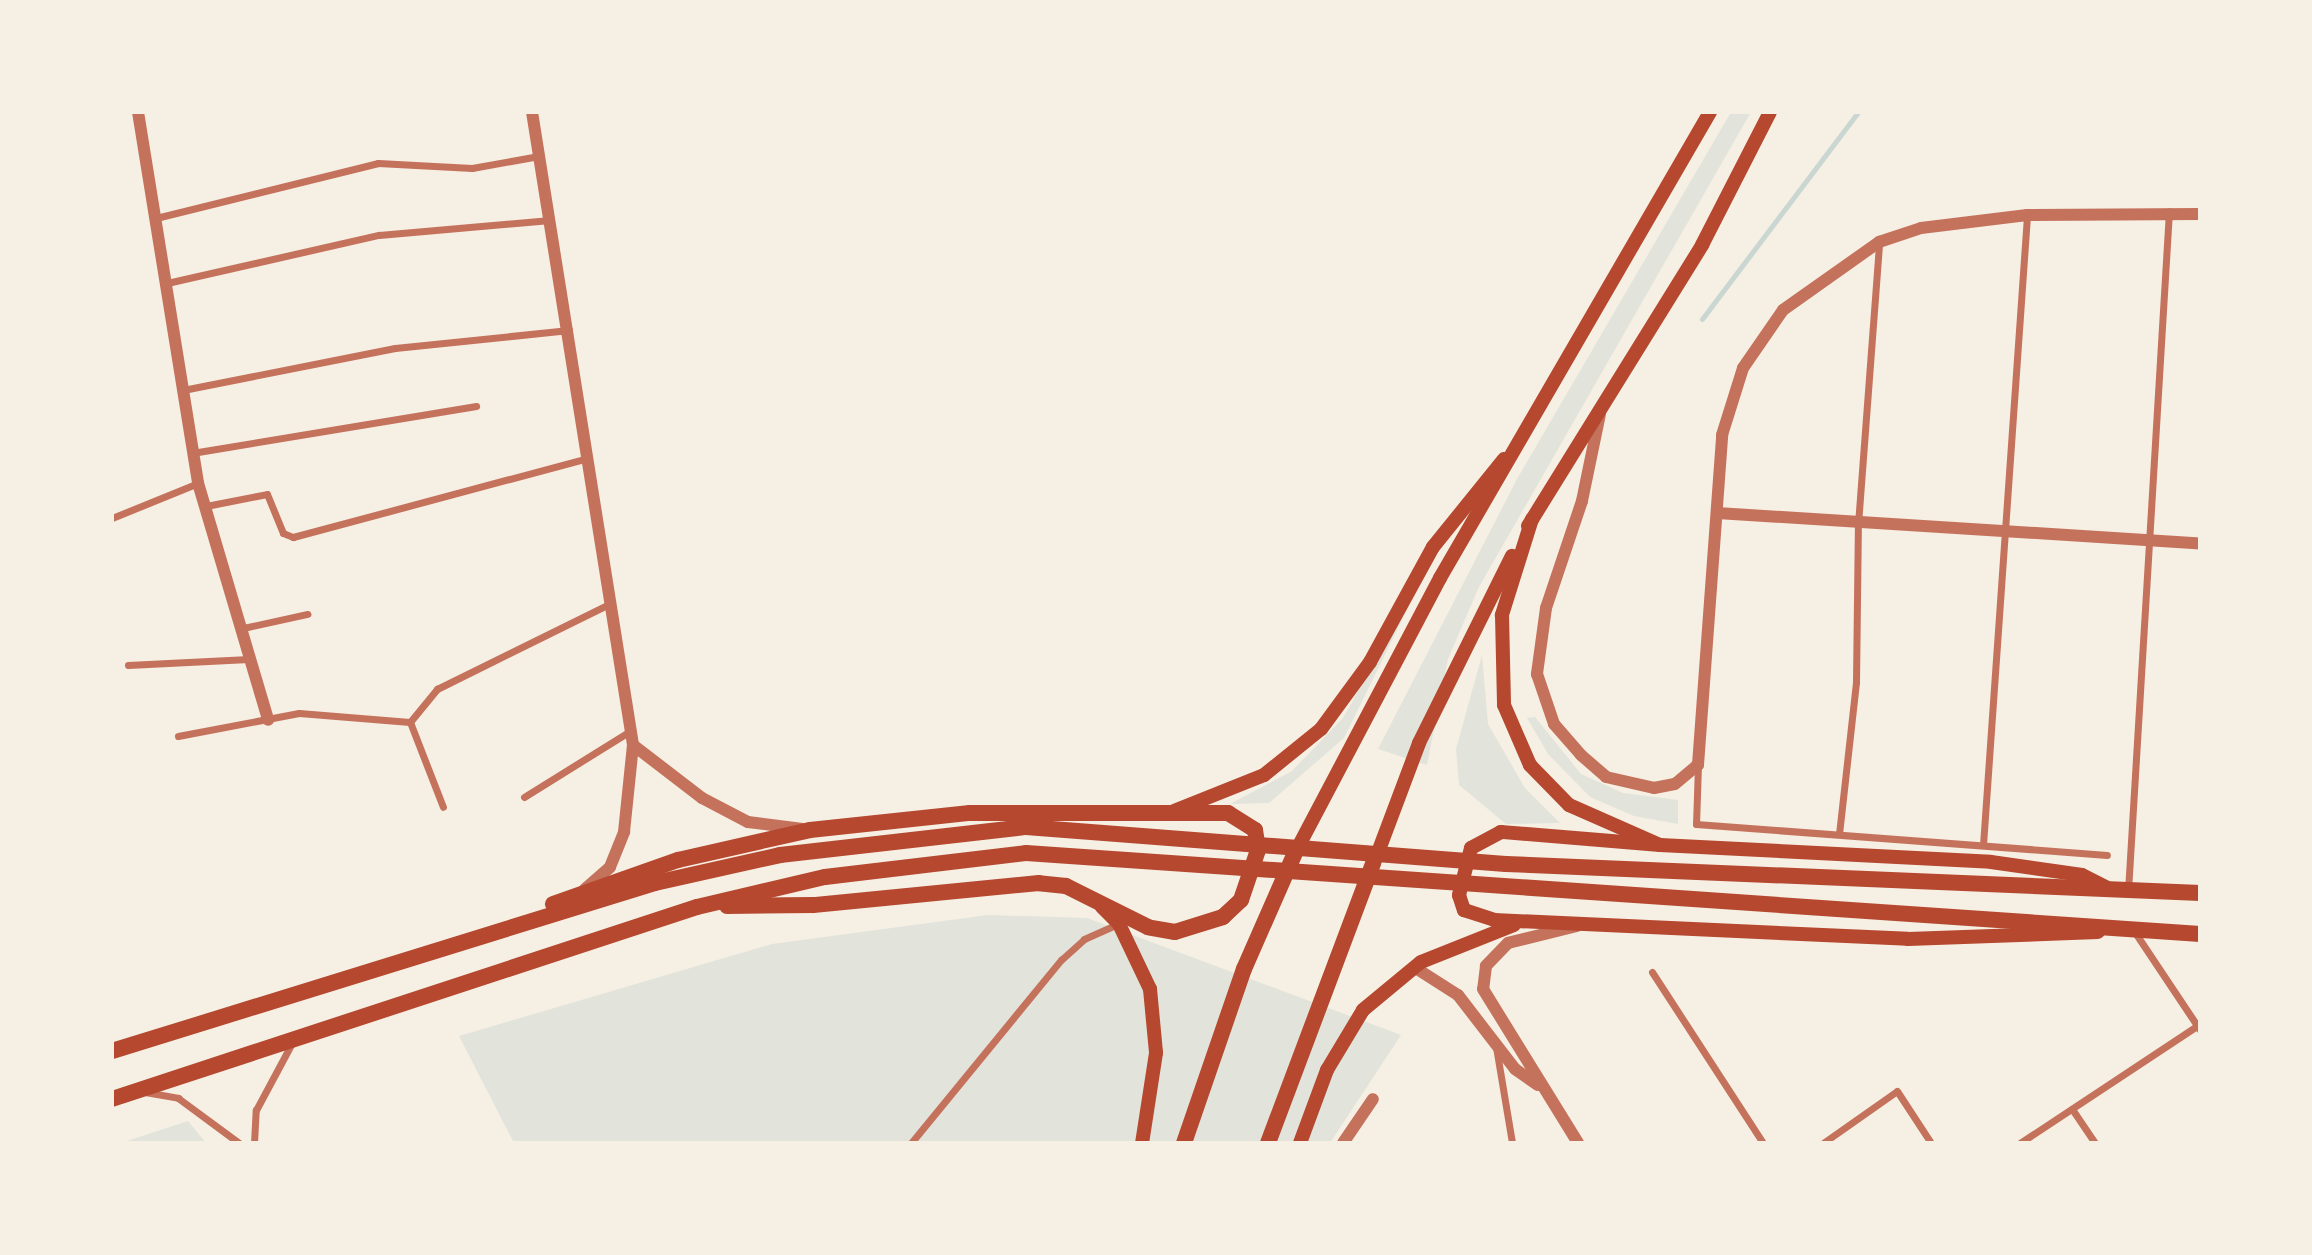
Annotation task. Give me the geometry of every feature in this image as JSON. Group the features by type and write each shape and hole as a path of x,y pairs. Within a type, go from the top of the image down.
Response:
{"main road":[{"path":"1184,1143 1244,969 1295,853 1440,578 1526,435 1710,112"},
{"path":"1268,1143 1419,743 1532,519 1603,396 1702,245 1770,112"},
{"path":"1169,812 1264,775 1321,729 1370,662 1433,547 1526,435"},
{"path":"1532,519 1502,615 1504,705 1516,736 1530,765 1569,804 1660,845"},
{"path":"514,923 585,889 810,830 970,813 1228,813 1255,830 1258,850 1241,900 1223,918 1175,932 1148,927 1094,899 1039,883 813,905 696,907"},
{"path":"112,1051 514,923 780,855 1026,827 1245,841 1506,864 2121,892 2200,893"},
{"path":"2121,892 2082,875 1991,862 1660,845 1501,832 1483,836 1460,870 1464,910 1486,919 1968,940 2134,930"},
{"path":"112,1099 696,907 825,877 1026,853 1240,865 1504,889 2200,934"},
{"path":"1094,899 1119,924 1151,1001 1156,1053 1142,1143"},
{"path":"1300,1143 1345,1036 1363,1010 1413,967 1456,944 1530,921"}],"street":[{"path":"138,112 198,483 268,720"},
{"path":"532,112 614,602 633,745 624,832 610,867 585,889"},
{"path":"156,218 378,163 472,168 539,156"},
{"path":"2107,855 1696,824 1723,435 1743,368 1783,310 1879,242 1921,228 2027,215 2169,211 2200,214"},
{"path":"2121,892 2138,711 2169,211"},
{"path":"1983,845 2027,215"},
{"path":"167,283 379,235 550,220"},
{"path":"1839,834 1856,682 1858,524 1879,242"},
{"path":"183,390 395,348 569,330"},
{"path":"1603,396 1582,501 1546,608 1537,674 1554,724 1606,777 1654,788 1675,784 1698,765"},
{"path":"192,453 476,406"},
{"path":"206,506 267,495 288,537 590,457"},
{"path":"112,518 198,483"},
{"path":"1717,513 1858,524 2200,543"},
{"path":"410,722 437,689 614,602"},
{"path":"243,628 307,614"},
{"path":"128,665 249,659"},
{"path":"178,736 299,713 410,722"},
{"path":"410,722 443,807"},
{"path":"524,797 630,731"},
{"path":"633,745 702,798 748,822 810,830"},
{"path":"1538,1086 1530,1059 1483,989 1486,966 1508,943 1590,923"},
{"path":"911,1143 1061,960 1084,939 1119,924"},
{"path":"2020,1143 2199,1028 2134,930"},
{"path":"1413,967 1458,995 1515,1069 1538,1086 1578,1143"},
{"path":"1652,972 1763,1143"},
{"path":"254,1143 256,1110 294,1039"},
{"path":"1495,1040 1512,1143"},
{"path":"137,1090 178,1098 239,1143"},
{"path":"1822,1143 1897,1091 1931,1143"},
{"path":"1343,1143 1373,1098"},
{"path":"2072,1109 2095,1143"}],"shaded area":[{"path":"1731,112 1751,112 1479,587 1448,659 1427,765 1378,749 1517,479"},
{"path":"1430,563 1344,738 1269,803 1230,804 1292,771 1343,718"},
{"path":"1482,655 1488,724 1525,788 1560,823 1506,824 1459,785 1456,749"},
{"path":"1535,717 1581,774 1623,793 1678,800 1678,824 1634,816 1590,797 1548,754 1527,718"},
{"path":"988,915 1087,918 1401,1035 1330,1143 514,1143 459,1036 772,944"},
{"path":"188,1121 206,1143 121,1143"}],"waterway":[{"path":"1702,319 1858,112"}]}
